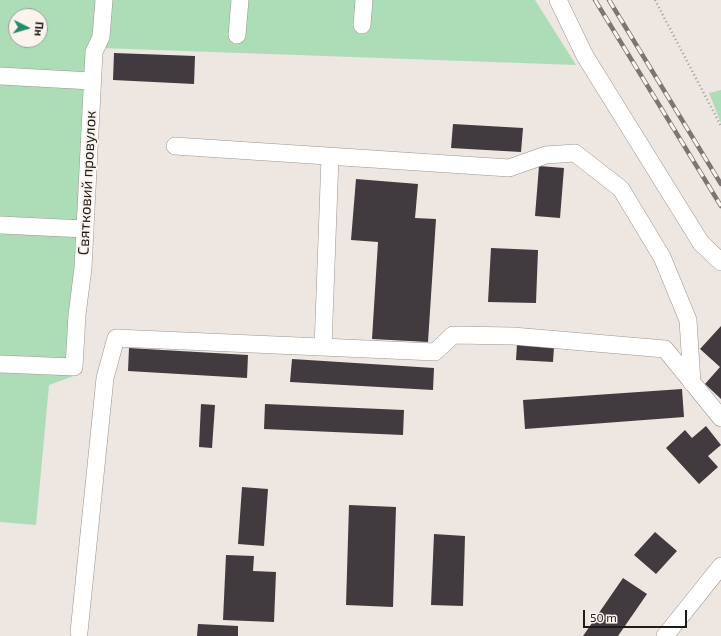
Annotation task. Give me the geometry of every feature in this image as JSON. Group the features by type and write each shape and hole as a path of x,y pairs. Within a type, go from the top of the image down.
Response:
{"street":[{"name":"Святковий провулок","path":"0,364 74,366 77,315 83,268 94,52 101,37 104,0"},
{"path":"237,35 240,0"},
{"path":"362,25 364,0"},
{"path":"558,0 585,56 701,243 721,262"},
{"path":"0,76 92,81"},
{"path":"176,146 509,168 546,155 575,153 621,189 662,257 688,320 692,383"},
{"path":"323,347 330,157"},
{"path":"0,225 85,229"},
{"path":"79,632 105,378 116,338 435,352 453,335 513,336 665,349 721,418"},
{"path":"665,636 719,574"}],"path":[{"path":"655,0 721,126"}],"green space":[{"path":"0,0 535,0 576,65 101,48 82,373 49,385 36,525 0,522"},
{"path":"721,90 721,123 709,93"}],"building":[{"path":"114,53 195,56 194,84 113,80"},
{"path":"453,124 523,128 521,152 451,148"},
{"path":"539,166 564,168 560,218 535,216"},
{"path":"356,179 418,184 415,218 436,219 428,342 372,339 378,242 351,240"},
{"path":"491,248 538,250 536,303 488,302"},
{"path":"721,326 721,399 705,384 720,367 700,349"},
{"path":"517,344 554,347 553,362 516,360"},
{"path":"129,348 248,355 247,378 128,371"},
{"path":"292,359 434,368 433,390 290,382"},
{"path":"682,389 684,417 525,429 523,400"},
{"path":"201,404 215,405 212,448 199,447"},
{"path":"265,404 404,410 403,435 264,429"},
{"path":"706,426 721,445 708,456 718,467 699,484 666,448 685,430 692,438"},
{"path":"242,487 268,489 264,546 238,544"},
{"path":"349,505 396,507 393,607 346,605"},
{"path":"655,532 677,551 656,574 634,555"},
{"path":"434,534 465,536 463,606 431,605"},
{"path":"226,555 254,556 253,571 276,572 274,622 223,620"},
{"path":"623,578 647,594 618,636 583,636"},
{"path":"198,624 238,626 238,636 197,636"}],"railway":[{"path":"595,0 721,206"},
{"path":"609,0 721,184"}]}
